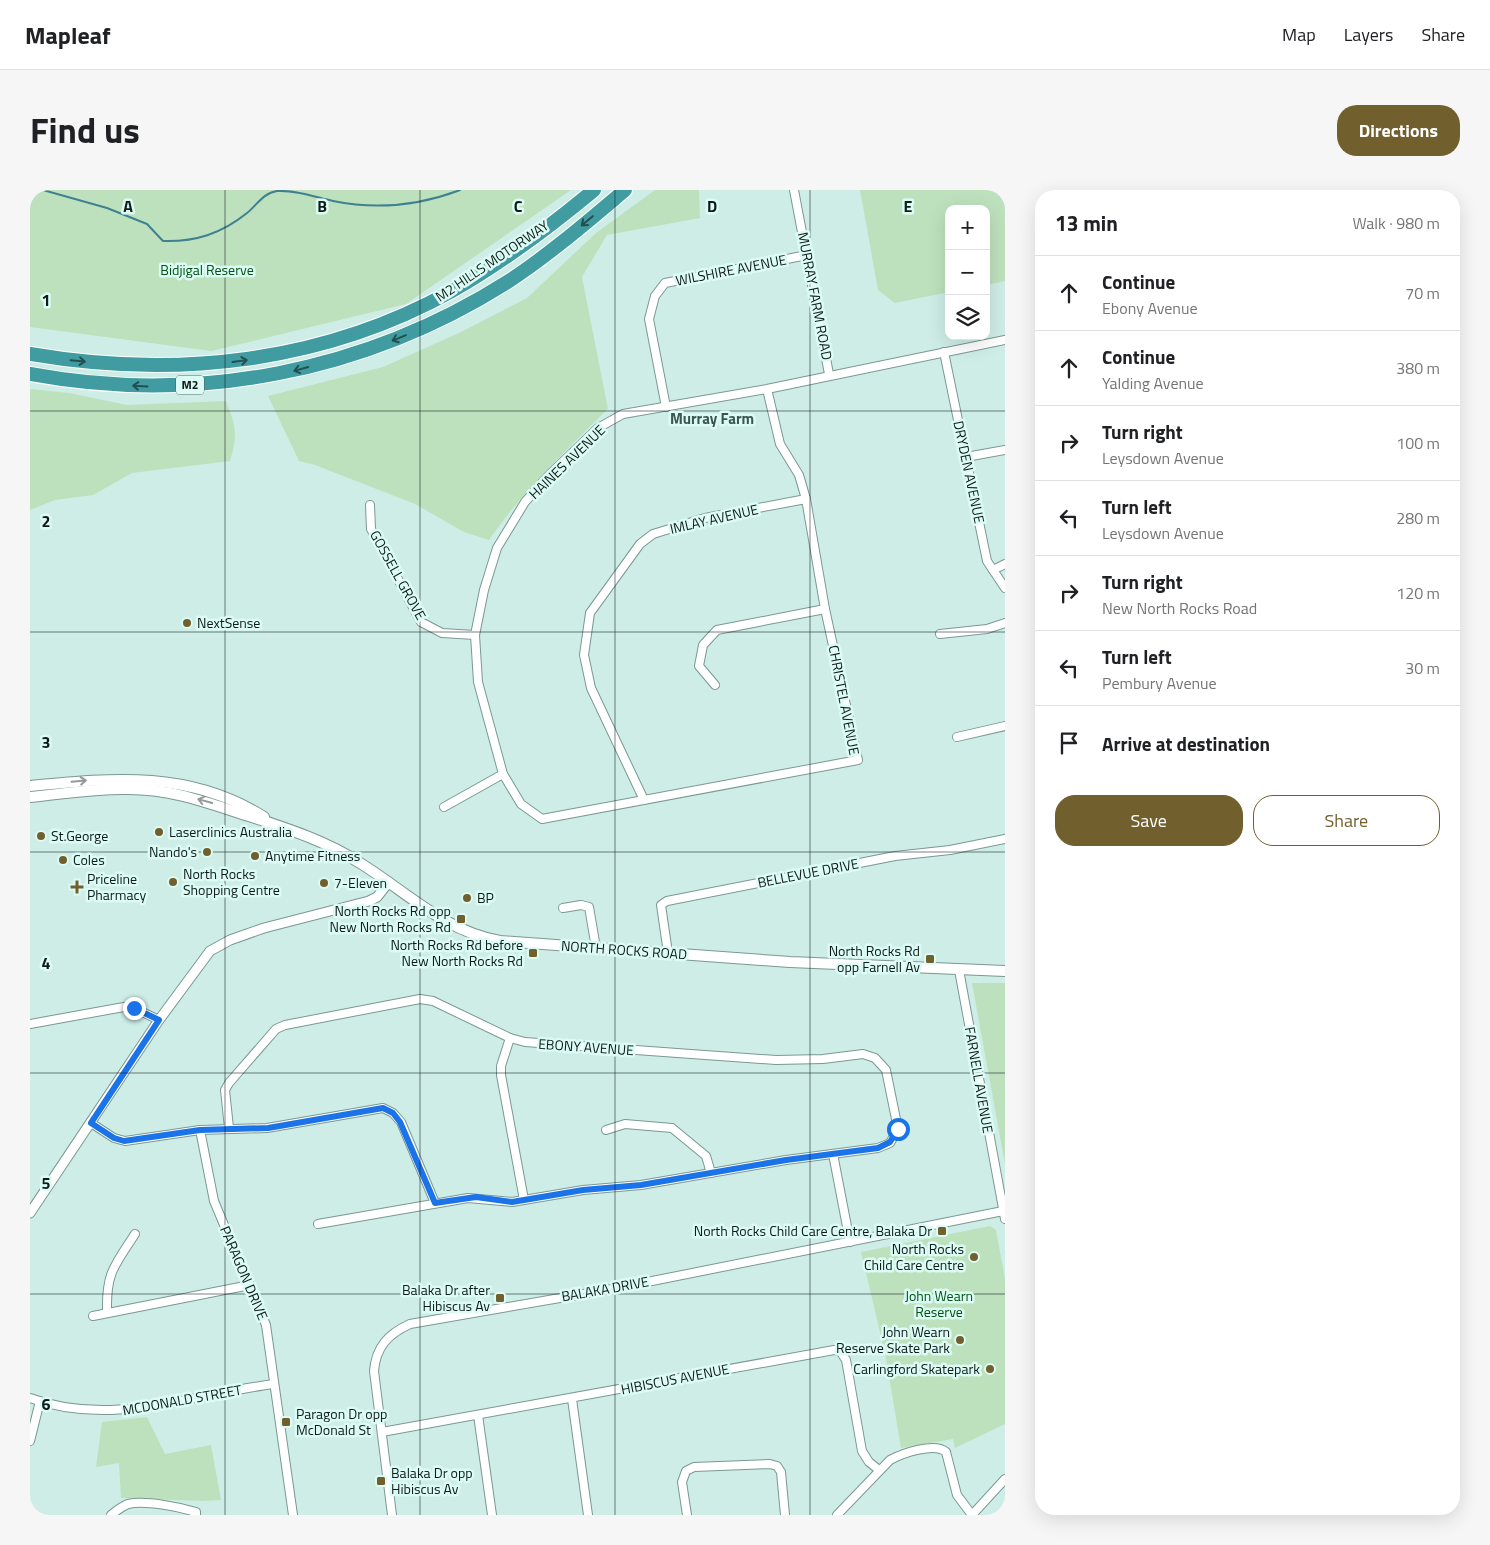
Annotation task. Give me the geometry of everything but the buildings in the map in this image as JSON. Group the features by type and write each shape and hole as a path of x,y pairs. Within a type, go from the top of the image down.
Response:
{"highway":[{"name":"M2 HILLS MOTORWAY","path":"30,354 116,364 208,364 296,351 342,338 383,324 435,300 496,262 594,190"},
{"name":"M2 HILLS MOTORWAY","path":"30,374 104,384 192,385 260,378 348,356 416,331 444,318 501,286 538,261 625,190"}],"main road":[{"name":"NORTH ROCKS ROAD","path":"30,786 122,778 170,782 218,795 254,810 274,823"},
{"name":"NORTH ROCKS ROAD","path":"30,797 112,789 156,790 216,804 274,823 348,856 389,882 434,915 480,938 668,953 1005,971"}],"street":[{"name":"MURRAY FARM ROAD","path":"794,190 829,374 1005,340"},
{"name":"WILSHIRE AVENUE","path":"666,407 649,319 655,296 665,283 807,256"},
{"name":"DRYDEN AVENUE","path":"944,352 987,561 1005,588"},
{"name":"HAINES AVENUE","path":"503,774 478,682 475,635 484,590 497,548 525,502 548,476 598,428 623,414 767,389 829,374"},
{"name":"CHRISTEL AVENUE","path":"503,774 521,804 542,819 858,760 825,609 806,499 799,475 780,444 767,389"},
{"path":"966,457 1005,450"},
{"name":"IMLAY AVENUE","path":"644,800 591,688 584,655 590,613 640,544 653,534 705,518 806,499"},
{"name":"GOSSELL GROVE","path":"370,505 371,529 421,622 442,633 475,635"},
{"path":"993,570 1005,564"},
{"path":"715,685 700,666 703,645 717,630 825,609"},
{"path":"940,634 987,629 1005,623"},
{"path":"956,737 1005,726"},
{"path":"444,806 503,774"},
{"name":"BELLEVUE DRIVE","path":"668,953 661,909 661,905 667,900 895,856 950,850 1005,839"},
{"path":"30,1213 202,959 221,944 264,928 369,902 377,897 389,882"},
{"path":"564,908 581,905 589,907 596,948"},
{"name":"FARNELL AVENUE","path":"960,970 1005,1219"},
{"name":"EBONY AVENUE","path":"229,1128 225,1090 276,1029 285,1025 426,999 510,1038 525,1042 776,1060 823,1059 863,1054 875,1058 884,1066 888,1075 898,1122 896,1134 890,1142 878,1148 833,1154"},
{"path":"30,1024 124,1007 134,1008 159,1020"},
{"path":"510,1038 501,1066 501,1075 524,1200"},
{"path":"388,1110 391,1102"},
{"path":"91,1123 114,1138 124,1141 200,1130 268,1128 372,1109 388,1110 400,1122 435,1203"},
{"path":"606,1130 625,1124 672,1128 706,1156 711,1173"},
{"name":"PARAGON DRIVE","path":"200,1130 214,1201 266,1325 292,1511"},
{"path":"318,1224 476,1197 512,1202 583,1190 641,1185 833,1154 850,1242"},
{"name":"BALAKA DRIVE","path":"392,1515 374,1380 376,1357 388,1337 410,1324 612,1289 1003,1211"},
{"path":"107,1312 107,1290 110,1274 135,1234"},
{"path":"93,1316 250,1285"},
{"name":"HIBISCUS AVENUE","path":"382,1432 572,1399 826,1351 840,1351 846,1360 861,1446 866,1458 879,1470"},
{"name":"MCDONALD STREET","path":"30,1398 65,1407 116,1411 274,1384"},
{"path":"572,1399 588,1515"},
{"path":"30,1441 40,1401"},
{"path":"478,1415 492,1515"},
{"path":"836,1515 879,1470 895,1457 934,1448 944,1450 949,1459 957,1495 972,1515 1005,1479"},
{"path":"687,1515 682,1482 686,1471 694,1467 770,1464 777,1466 781,1472 784,1515"},
{"path":"111,1515 128,1504 142,1504 178,1506 196,1512 196,1515"}],"green space":[{"name":"Bidjigal Reserve","path":"30,190 571,190 406,304 211,351 30,327"},
{"path":"655,190 699,190 700,218 607,235 582,277 608,409 530,488 489,540 464,532 415,504 315,465 299,461 268,396 383,367 461,332 527,298 596,233"},
{"path":"860,190 1005,190 1005,281 990,284 990,205 945,205 945,293 895,303 878,290"},
{"path":"30,389 69,393 127,405 226,401 235,431 230,461 132,473 93,495 55,500 30,510"},
{"path":"972,983 1005,983 1005,1164"},
{"name":"John Wearn Reserve","path":"990,1226 996,1230 1005,1279 1005,1424 955,1448 953,1439 901,1448 885,1353 861,1252"},
{"path":"147,1417 165,1454 211,1445 221,1500 121,1498 119,1463 96,1467 102,1422"}],"waterway":[{"path":"43,190 107,208 147,224 163,241 197,238 217,231 247,213 268,194 277,191 298,193 349,204 381,206 429,200 460,190"}],"place":[{"name":"NextSense","path":"187,623"},
{"name":"Laserclinics Australia","path":"159,832"},
{"name":"St.George","path":"41,836"},
{"name":"Nando's","path":"207,852"},
{"name":"Anytime Fitness","path":"255,856"},
{"name":"Coles","path":"63,860"},
{"name":"North Rocks Shopping Centre","path":"173,882"},
{"name":"7-Eleven","path":"324,883"},
{"name":"Priceline Pharmacy","path":"77,887"},
{"name":"BP","path":"467,898"},
{"name":"North Rocks Rd opp New North Rocks Rd","path":"461,919"},
{"name":"North Rocks Rd before New North Rocks Rd","path":"533,953"},
{"name":"North Rocks Rd opp Farnell Av","path":"930,959"},
{"name":"North Rocks Child Care Centre, Balaka Dr","path":"942,1231"},
{"name":"North Rocks Child Care Centre","path":"974,1257"},
{"name":"Balaka Dr after Hibiscus Av","path":"500,1298"},
{"name":"John Wearn Reserve Skate Park","path":"960,1340"},
{"name":"Carlingford Skatepark","path":"990,1369"},
{"name":"Paragon Dr opp McDonald St","path":"286,1422"},
{"name":"Balaka Dr opp Hibiscus Av","path":"381,1481"}],"district":[{"name":"Murray Farm","path":"712,419"}],"route":[{"path":"134,1008 146,1012 159,1020 91,1123 114,1138 124,1141 200,1130 268,1128 383,1108 398,1118 435,1203 476,1197 512,1202 583,1190 641,1185 786,1160 878,1148 890,1142 898,1129"}]}
